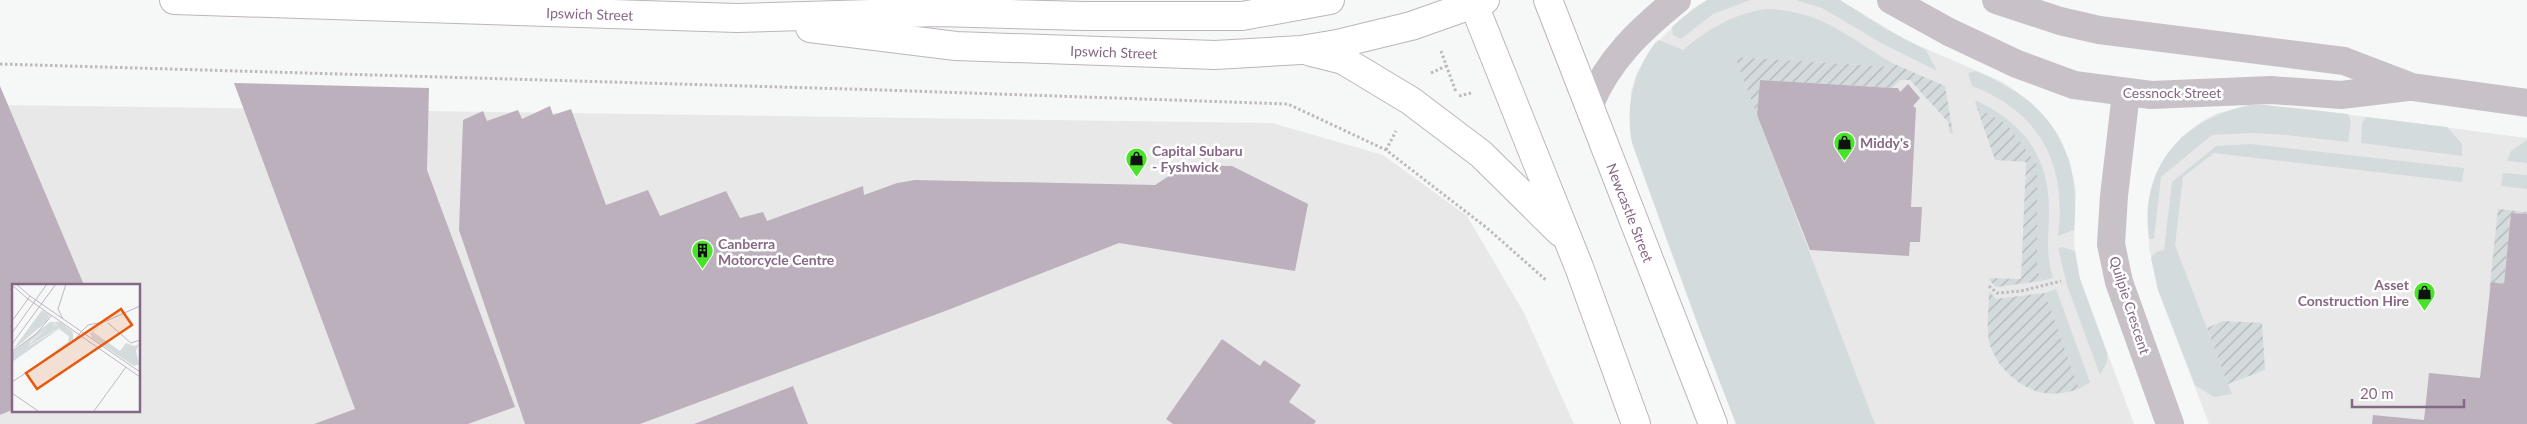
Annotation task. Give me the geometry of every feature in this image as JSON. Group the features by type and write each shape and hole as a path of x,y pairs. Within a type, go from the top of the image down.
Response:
{"main road":[{"name":"Ipswich Street","path":"174,0 737,18 938,12 1242,16 1330,0"},
{"path":"1184,16 1220,0"},
{"name":"Newcastle Street","path":"1548,0 1713,424"},
{"name":"Ipswich Street","path":"737,18 883,39 956,46 1215,55 1301,50 1401,28 1477,1"},
{"path":"1477,1 1636,424"},
{"path":"1301,50 1343,60 1411,101 1481,154 1568,240"}],"street":[{"path":"1590,104 1596,88 1616,56 1677,0"},
{"name":"Cessnock Street","path":"1890,0 1949,32 2039,74 2074,85 2126,93 2185,94 2271,90 2341,96 2412,87"},
{"name":"Cessnock Street","path":"1996,0 2060,21 2099,30 2344,61 2412,87 2527,103"},
{"name":"Quilpie Crescent","path":"2126,93 2113,204 2111,244 2120,282 2170,424"}],"path":[{"path":"1439,46 1458,96 1471,92"},
{"path":"0,64 1288,104 1386,150 1487,228 1549,283"},
{"path":"1423,77 1446,66"},
{"path":"1990,286 1996,293 2021,291 2061,281"}],"shaded area":[{"path":"1707,0 1840,0 1908,41 2003,82 2032,103 2050,124 2069,159 2076,189 2074,241 2077,271 2134,424 1736,424 1667,241 1635,150 1630,129 1631,92 1636,75 1650,50 1679,20"},
{"path":"1707,0 1750,0 1713,14 1681,39 1673,35 1672,27"},
{"path":"1796,0 1840,0 1884,28 1926,50 1937,71 1883,44 1822,8"},
{"path":"1765,9 1785,10 1818,19 1892,63 1892,67 1735,57 1875,424 1736,424 1632,143 1630,103 1641,66 1655,43 1659,40 1683,50 1721,23"},
{"path":"1735,57 1892,67 1892,63 1945,86 1953,133 1950,133 1948,122 1910,80 1900,80 1892,88 1760,80 1757,115"},
{"path":"1975,71 2001,83 2023,97 2041,113 2056,131 2066,152 2072,175 2075,201 2074,230 2058,236 2060,210 2058,186 2053,164 2044,144 2031,126 2015,110 1996,97 1972,86 1968,73"},
{"path":"1975,100 2007,119 2020,130 2038,157 2048,191 2048,252 2053,278 2041,281 2037,266 2037,165 2007,124 1977,108"},
{"path":"0,105 1272,123 1383,155 1467,216 1523,311 1574,424 0,424"},
{"path":"2250,105 2306,109 2527,138 2527,424 2209,424 2158,290 2149,247 2149,201 2163,163 2181,137 2204,120 2218,113"},
{"path":"2250,105 2348,114 2351,122 2348,142 2252,133 2212,135 2161,177 2154,239 2149,239 2148,213 2151,190 2159,169 2170,150 2204,122 2226,112"},
{"path":"1977,108 2007,124 2037,165 2037,266 2041,281 1996,287 1989,280 1990,278 2021,279 2026,162 1995,160"},
{"path":"2366,117 2447,127 2462,144 2462,156 2361,143 2362,123"},
{"path":"2527,140 2527,163 2507,161 2511,151"},
{"path":"2251,144 2464,168 2462,182 2214,153 2183,177 2175,245 2232,394 2214,397 2195,385 2158,290 2151,258 2156,252 2164,250 2172,182 2216,146"},
{"path":"2503,173 2527,175 2527,189 2501,186"},
{"path":"2498,209 2527,212 2527,214 2511,213 2504,283 2523,296 2489,293"},
{"path":"2062,247 2075,251 2080,279 2107,353 2107,362 2100,375 2067,285 2058,248"},
{"path":"2056,289 2090,382 2079,389 2045,293"},
{"path":"1989,291 1996,299 2045,293 2079,389 2054,394 2035,391 2017,381 2002,367 1989,341"},
{"path":"2223,321 2262,323 2265,370 2228,384 2207,328"}],"building":[{"name":"Middy's","path":"1760,80 1898,88 1900,92 1908,84 1920,98 1913,106 1916,108 1911,207 1922,207 1920,242 1910,242 1909,256 1810,250 1757,115"},
{"path":"234,83 429,88 427,170 515,407 468,424 314,424 355,409"},
{"path":"0,86 84,284 12,284 12,410 0,415"},
{"name":"Canberra Motorcycle Centre","path":"550,106 553,115 571,109 606,205 648,190 660,216 726,191 740,218 763,212 767,221 863,186 864,195 897,183 915,180 1155,185 1186,165 1232,166 1308,204 1295,271 1119,243 948,310 640,424 525,424 459,230 463,120 483,111 487,121 518,110 522,119"},
{"path":"2511,213 2527,214 2527,424 2372,424 2373,415 2424,420 2429,373 2480,378 2491,282 2504,284"},
{"path":"1222,339 1260,366 1264,360 1301,385 1289,402 1316,421 1314,424 1173,424 1166,419"},
{"path":"793,386 808,424 694,424"}],"place":[{"name":"Middy's","path":"1844,161"},
{"name":"Capital Subaru - Fyshwick","path":"1136,177"},
{"name":"Canberra Motorcycle Centre","path":"702,270"},
{"name":"Asset Construction Hire","path":"2425,311"}]}
